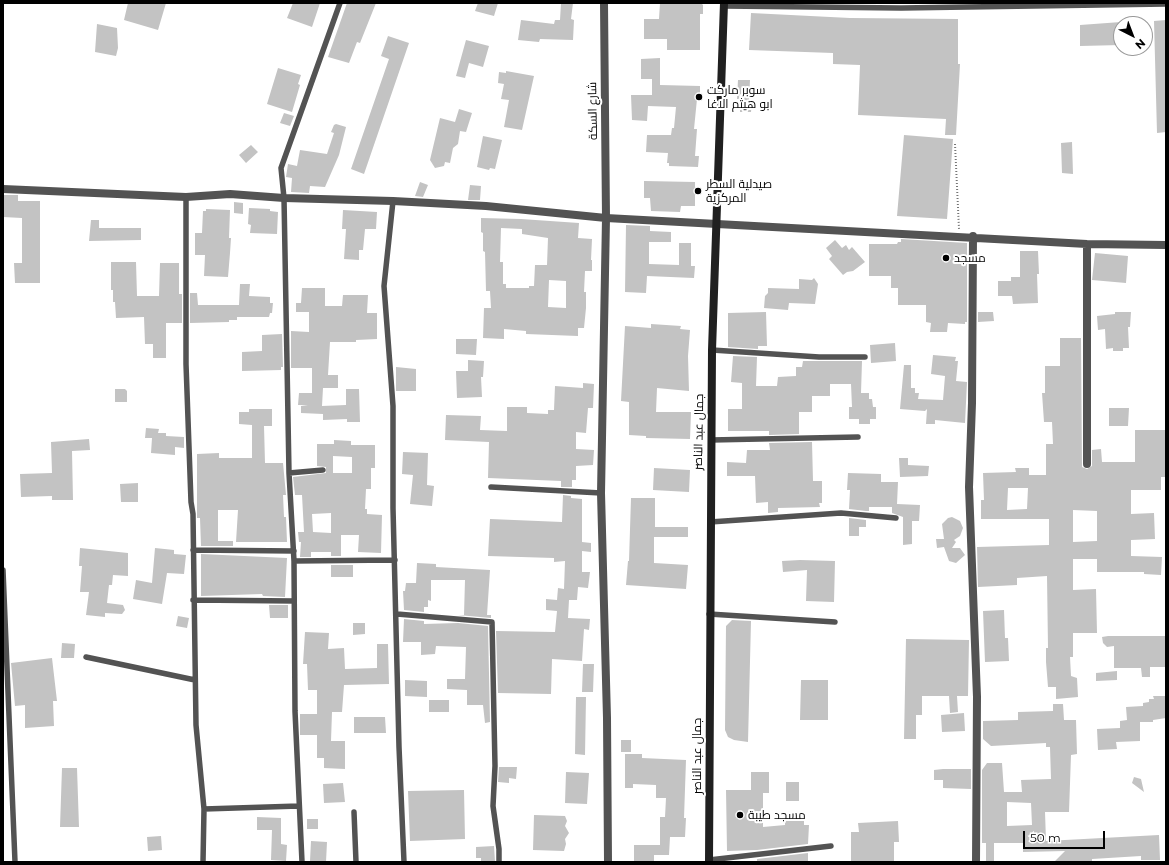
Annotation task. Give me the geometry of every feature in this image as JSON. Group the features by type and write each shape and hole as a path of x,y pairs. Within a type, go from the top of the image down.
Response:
{"main road":[{"name":"جمال عبد الناصر","path":"709,861 709,614 712,350 724,4"}],"street":[{"name":"شارع السكة","path":"604,3 606,218 601,493 607,718 608,862"},
{"path":"3,189 186,197 230,194 284,198 393,201 486,206 606,218 973,236 1087,244 1166,245"},
{"path":"973,236 970,487 977,697 976,862"},
{"path":"1087,244 1087,464"}],"lane":[{"path":"302,862 295,711 294,551 289,473 284,198 281,168 340,3"},
{"path":"724,4 901,8 1166,4"},
{"path":"186,197 186,364 193,550 196,725 204,809 203,862"},
{"path":"393,201 384,286 393,406 399,747 404,862"},
{"path":"712,350 819,357 865,357"},
{"path":"711,440 858,437"},
{"path":"289,473 323,470"},
{"path":"491,487 601,493"},
{"path":"710,522 841,513 896,518"},
{"path":"193,550 294,551"},
{"path":"294,560 395,560"},
{"path":"3,570 15,862"},
{"path":"193,600 294,601"},
{"path":"397,614 492,622 495,766 493,806 499,849 499,862"},
{"path":"709,614 835,622"},
{"path":"86,657 195,680"},
{"path":"204,809 299,806"},
{"path":"354,812 356,862"},
{"path":"709,861 831,846"}],"path":[{"path":"955,144 960,236"}],"building":[{"path":"128,3 166,3 158,30 124,20"},
{"path":"293,3 320,3 312,27 287,18"},
{"path":"347,3 376,3 360,43 357,42 349,63 328,57"},
{"path":"478,3 498,3 494,16 475,11"},
{"path":"561,3 573,3 571,19 574,20 573,40 540,39 539,42 518,40 521,20 554,24 555,20 560,20"},
{"path":"660,3 701,3 703,5 703,14 700,14 700,50 667,50 667,39 644,39 644,19 659,19"},
{"path":"751,13 850,18 958,19 958,64 960,64 956,135 945,135 946,119 858,115 860,65 833,64 833,53 749,50"},
{"path":"1166,20 1166,132 1157,133 1154,21"},
{"path":"1113,23 1113,45 1080,46 1080,25"},
{"path":"97,24 117,28 118,48 116,56 95,52"},
{"path":"388,36 409,43 364,174 351,169 389,59 381,56"},
{"path":"466,40 489,46 483,67 469,63 465,78 456,76"},
{"path":"660,58 660,85 700,86 700,99 697,99 694,129 697,129 695,156 699,156 698,167 669,166 669,163 667,163 668,153 646,152 647,135 671,135 672,128 674,128 676,107 648,106 647,121 632,120 631,95 652,95 652,79 641,79 641,59"},
{"path":"278,68 301,75 298,84 300,85 292,112 267,104"},
{"path":"506,71 534,76 522,130 504,127 509,100 501,99 504,84 498,83 499,72 506,73"},
{"path":"738,80 750,80 749,101 752,101 751,112 740,112 740,99 737,99"},
{"path":"459,109 472,113 466,132 460,131 458,144 453,148 450,163 445,162 444,166 435,168 430,160 440,118 455,122"},
{"path":"284,113 294,116 290,126 280,123"},
{"path":"336,124 346,127 339,155 325,187 310,186 309,193 291,192 292,178 286,177 288,164 297,166 300,150 327,154 334,133 331,132"},
{"path":"904,135 953,139 947,219 897,216"},
{"path":"483,136 502,140 495,169 490,168 489,170 477,167"},
{"path":"1072,142 1073,174 1062,173 1061,143"},
{"path":"251,145 258,152 246,163 239,155"},
{"path":"644,181 695,182 695,206 681,206 680,212 651,211 650,198 644,198"},
{"path":"420,182 428,185 423,197 415,196"},
{"path":"470,185 481,186 480,200 468,200"},
{"path":"3,195 18,195 18,201 40,201 40,283 15,283 14,263 22,263 22,218 3,217"},
{"path":"234,202 243,203 243,214 234,213"},
{"path":"249,208 270,209 270,211 278,212 277,234 250,233 251,225 248,224"},
{"path":"206,209 230,210 229,238 231,238 228,277 204,276 205,255 195,255 195,233 202,233 203,211 206,211"},
{"path":"343,210 377,212 376,229 365,229 363,250 359,250 359,260 344,259 346,229 342,229"},
{"path":"481,218 579,223 578,238 592,239 592,271 585,271 584,292 586,292 586,308 584,328 578,328 578,336 526,334 526,331 504,329 504,339 483,338 484,308 491,308 490,291 486,291 485,252 483,251 483,233 481,232","holes":["501,228 522,229 522,234 548,238 547,265 535,265 534,286 529,286 529,288 506,288 506,284 503,284 503,262 500,262","549,280 566,281 566,308 548,307"]},
{"path":"91,220 99,220 99,228 141,228 141,240 89,241"},
{"path":"626,225 650,226 650,231 671,232 671,242 649,242 649,264 679,265 679,243 691,243 691,266 695,266 694,278 647,276 646,293 625,292"},
{"path":"901,239 967,243 967,322 965,322 965,324 948,323 947,332 930,332 931,323 926,322 926,305 898,305 898,288 891,288 891,276 869,276 869,244 897,244 898,242 901,242"},
{"path":"835,240 842,248 846,245 849,250 852,247 865,262 853,271 847,272 843,275 829,259 832,256 826,248"},
{"path":"1020,251 1038,251 1038,303 1013,304 1012,296 998,296 998,281 1011,281 1011,277 1020,277"},
{"path":"1095,253 1128,256 1126,283 1092,280"},
{"path":"111,262 136,262 137,296 159,296 160,263 179,263 179,294 182,294 182,323 166,323 166,358 153,358 153,344 145,344 144,317 116,318 115,302 113,302 113,290 111,290"},
{"path":"814,278 818,284 815,304 789,303 788,310 764,308 765,296 768,293 768,288 799,289 799,279 812,280"},
{"path":"240,284 250,284 249,296 270,297 270,303 273,303 272,313 270,313 269,317 237,317 237,320 229,320 229,322 190,323 190,293 197,293 198,305 239,305"},
{"path":"302,288 325,288 325,306 342,306 343,295 368,295 367,313 377,313 377,339 356,340 356,342 330,342 328,375 338,375 338,388 323,388 322,406 346,405 346,389 359,389 360,422 347,422 347,419 323,420 323,414 301,413 301,406 308,405 298,405 299,393 312,393 312,368 291,368 291,331 309,332 309,312 296,312 296,303 301,303"},
{"path":"766,312 767,346 758,346 758,349 728,347 728,313"},
{"path":"978,312 993,312 994,321 978,322"},
{"path":"1115,312 1131,312 1130,327 1128,327 1129,348 1123,348 1123,351 1113,351 1113,348 1106,349 1105,329 1098,330 1097,316 1115,314"},
{"path":"651,324 681,326 680,329 690,330 688,356 689,391 657,388 656,412 691,412 690,439 646,438 646,436 629,435 629,402 621,401 625,326 651,328"},
{"path":"282,334 283,367 281,367 281,370 242,371 242,352 262,351 262,335"},
{"path":"1060,338 1081,338 1082,467 1087,469 1092,466 1092,450 1101,449 1102,462 1135,462 1135,430 1166,430 1166,477 1161,477 1161,490 1131,490 1131,514 1154,513 1155,539 1131,540 1131,556 1162,557 1161,575 1144,574 1144,572 1097,572 1097,559 1073,559 1073,590 1096,589 1097,633 1073,633 1073,657 1070,657 1071,676 1077,678 1078,697 1056,699 1056,687 1048,687 1046,662 1046,648 1048,648 1047,576 1017,578 1017,585 978,587 977,547 1049,545 1049,519 981,519 981,500 984,500 983,473 1016,472 1015,468 1029,468 1029,475 1046,475 1046,444 1053,444 1052,422 1044,422 1042,393 1045,393 1045,366 1060,366","holes":["1008,488 1028,488 1027,509 1007,510","1073,510 1097,511 1097,541 1073,542"]},
{"path":"456,339 477,339 476,355 456,354"},
{"path":"895,343 896,361 871,363 870,345"},
{"path":"933,355 956,357 955,361 958,361 956,381 967,382 965,423 935,420 935,424 926,424 927,409 925,411 900,409 904,365 911,365 911,388 915,388 915,393 919,393 918,399 943,400 945,376 931,374"},
{"path":"733,356 757,357 756,386 777,386 778,377 796,376 796,367 802,367 803,361 862,361 861,393 869,393 869,399 872,399 873,407 876,407 876,419 870,419 870,424 859,424 859,419 849,419 849,407 852,407 851,384 830,384 830,396 812,396 812,412 799,412 799,434 769,435 769,431 728,431 728,409 742,409 742,383 731,382"},
{"path":"468,360 484,361 483,377 481,377 482,397 457,398 456,371 468,371"},
{"path":"396,367 416,369 416,391 396,391"},
{"path":"583,383 594,384 593,408 588,408 586,433 576,432 576,449 594,450 593,465 576,466 576,480 572,480 572,487 561,487 561,481 488,478 489,442 445,440 446,415 481,416 480,430 507,431 507,407 527,407 527,413 548,414 548,410 554,410 555,386 583,388"},
{"path":"115,389 125,389 127,391 127,402 115,402"},
{"path":"1109,408 1129,408 1128,426 1109,426"},
{"path":"249,409 272,409 272,426 264,426 265,463 283,463 286,495 283,495 284,517 286,517 287,542 236,542 238,510 218,510 218,541 233,541 233,546 201,546 200,518 197,518 197,454 219,453 219,458 252,458 252,425 239,424 239,412 249,412"},
{"path":"146,428 159,429 158,433 166,433 166,436 184,437 184,448 175,447 175,455 151,453 152,438 145,438"},
{"path":"89,439 90,450 72,451 73,500 52,500 52,496 21,497 20,474 52,473 51,442"},
{"path":"334,440 351,441 351,445 375,445 375,468 371,468 371,489 366,489 365,509 367,509 367,514 382,515 381,553 358,552 359,535 341,535 341,556 331,556 331,552 311,552 311,557 300,557 301,542 299,542 298,532 304,532 302,495 295,495 293,477 326,473 326,467 317,466 317,444 334,444","holes":["333,456 352,457 352,473 333,473","331,513 331,533 313,532 312,514"]},
{"path":"812,442 813,481 822,481 822,503 819,503 820,507 778,508 778,512 768,513 768,502 756,503 755,476 727,476 727,462 746,463 747,450 770,450 769,443"},
{"path":"403,452 428,453 427,485 434,486 432,506 410,504 413,475 402,474"},
{"path":"899,458 908,458 908,465 929,466 928,476 900,477"},
{"path":"654,468 690,470 689,492 653,490"},
{"path":"848,473 881,474 881,482 898,482 897,504 920,505 919,521 912,521 912,544 903,545 903,517 892,513 892,507 869,507 869,511 849,509 850,490 847,490"},
{"path":"138,483 138,502 121,502 120,484"},
{"path":"563,495 571,496 571,498 582,499 582,542 591,543 591,552 582,551 582,572 590,572 588,588 578,587 577,600 569,600 568,618 590,619 589,630 584,629 582,661 552,659 551,694 498,693 496,631 555,632 557,611 546,610 546,599 557,600 558,588 564,589 565,561 554,562 554,558 488,556 490,519 562,522"},
{"path":"631,498 655,498 655,527 688,527 688,537 654,537 654,563 688,565 686,589 626,585 629,561"},
{"path":"952,517 960,521 963,528 960,536 954,540 956,542 952,548 960,548 965,555 956,563 949,561 944,547 937,548 936,539 944,539 942,524 948,518"},
{"path":"849,518 866,520 866,527 859,527 859,536 849,536"},
{"path":"80,548 128,553 128,576 113,575 112,585 109,585 107,603 123,605 125,610 122,614 105,613 105,617 86,615 89,592 80,592 82,566 79,566"},
{"path":"155,548 174,550 174,554 186,555 184,574 167,573 162,604 133,599 136,580 152,583"},
{"path":"201,554 287,558 285,597 263,596 262,594 201,596"},
{"path":"782,561 835,561 834,602 806,601 807,570 783,572"},
{"path":"417,563 436,564 436,567 490,570 487,615 491,615 491,618 458,615 464,615 465,580 431,580 431,601 428,600 428,607 424,607 424,612 404,610 403,591 405,591 406,583 416,583"},
{"path":"331,565 353,565 353,577 331,577"},
{"path":"269,605 288,605 288,618 270,618"},
{"path":"1004,610 1005,638 1008,638 1009,661 985,662 983,611"},
{"path":"178,616 189,618 187,628 176,626"},
{"path":"404,619 424,621 424,624 458,623 488,626 490,722 485,723 483,705 467,705 467,690 447,689 447,679 465,679 466,647 436,646 435,654 421,655 421,642 403,642"},
{"path":"732,620 751,621 748,742 734,740 728,737 725,730 726,626"},
{"path":"353,623 365,623 365,634 353,635"},
{"path":"305,632 329,633 328,649 344,648 345,669 377,668 377,644 388,644 389,684 344,685 342,712 332,712 331,741 345,741 345,769 324,768 324,758 317,758 317,735 300,735 300,714 317,714 317,690 308,690 307,664 303,664"},
{"path":"1166,636 1166,667 1150,667 1150,677 1142,677 1141,668 1114,668 1114,646 1107,647 1103,643 1102,637"},
{"path":"906,639 969,640 968,696 957,696 958,712 950,713 949,696 922,696 922,715 916,715 916,739 904,739"},
{"path":"62,643 75,644 74,658 61,658"},
{"path":"52,658 57,701 53,701 54,726 25,728 25,705 15,706 11,663"},
{"path":"583,664 594,664 593,692 582,692"},
{"path":"1117,671 1117,680 1096,681 1096,673"},
{"path":"405,680 427,681 427,697 405,696"},
{"path":"801,680 828,680 828,720 800,720"},
{"path":"1153,696 1166,696 1166,718 1153,720 1153,722 1140,722 1140,741 1116,742 1117,749 1098,750 1097,729 1120,728 1120,721 1127,720 1126,707 1143,706 1143,703 1149,702 1149,699 1154,699"},
{"path":"576,697 586,697 585,755 575,754"},
{"path":"429,700 449,700 449,712 429,712"},
{"path":"1053,704 1063,704 1064,720 1076,720 1077,754 1071,755 1069,812 1045,812 1046,841 1159,835 1160,860 1141,860 1141,856 1092,859 1092,862 1054,862 1065,851 1023,852 1023,843 994,843 994,861 986,861 986,843 982,843 982,770 987,763 1002,763 1004,792 1022,792 1021,780 1051,779 1050,747 1046,747 1046,743 991,746 983,739 983,721 1018,720 1018,712 1053,711","holes":["1007,802 1031,803 1032,825 1007,826"]},
{"path":"964,713 965,731 942,732 941,715"},
{"path":"354,717 385,717 386,733 354,733"},
{"path":"621,740 631,740 631,752 621,752"},
{"path":"625,754 642,754 642,758 686,760 684,818 686,818 685,837 670,837 669,855 654,855 654,862 634,862 634,845 660,845 660,817 665,817 666,798 656,798 656,785 633,784 633,788 625,788"},
{"path":"499,767 517,767 516,779 509,778 509,783 498,782"},
{"path":"62,768 77,768 79,827 60,827"},
{"path":"971,769 971,789 943,788 943,780 934,780 934,770"},
{"path":"566,772 589,773 587,804 565,803"},
{"path":"751,772 769,772 769,793 763,793 763,827 785,825 785,820 804,820 804,825 809,825 808,844 757,850 727,851 726,790 751,790"},
{"path":"1134,777 1141,779 1144,792 1132,783"},
{"path":"786,782 799,782 799,801 786,801"},
{"path":"343,783 345,802 324,803 323,784"},
{"path":"464,790 465,839 410,841 408,791"},
{"path":"534,815 565,816 567,821 565,826 569,833 565,839 566,844 564,851 533,850"},
{"path":"257,817 281,818 281,844 287,845 286,861 271,860 272,830 257,830"},
{"path":"307,819 318,819 318,829 307,829"},
{"path":"898,821 899,842 894,842 894,862 851,862 851,832 859,832 858,823"},
{"path":"161,836 162,850 148,851 147,837"},
{"path":"311,841 327,842 326,862 310,861"},
{"path":"494,846 495,862 481,862 481,858 476,858 476,847"},
{"path":"808,853 808,862 757,862 757,859"}],"place":[{"name":"سوبر ماركت ابو هيثم الاغا","path":"699,97"},
{"name":"صيدلية السطر المركزية","path":"698,191"},
{"name":"مسجد","path":"946,258"},
{"name":"مسجد طيبة","path":"740,815"}]}
